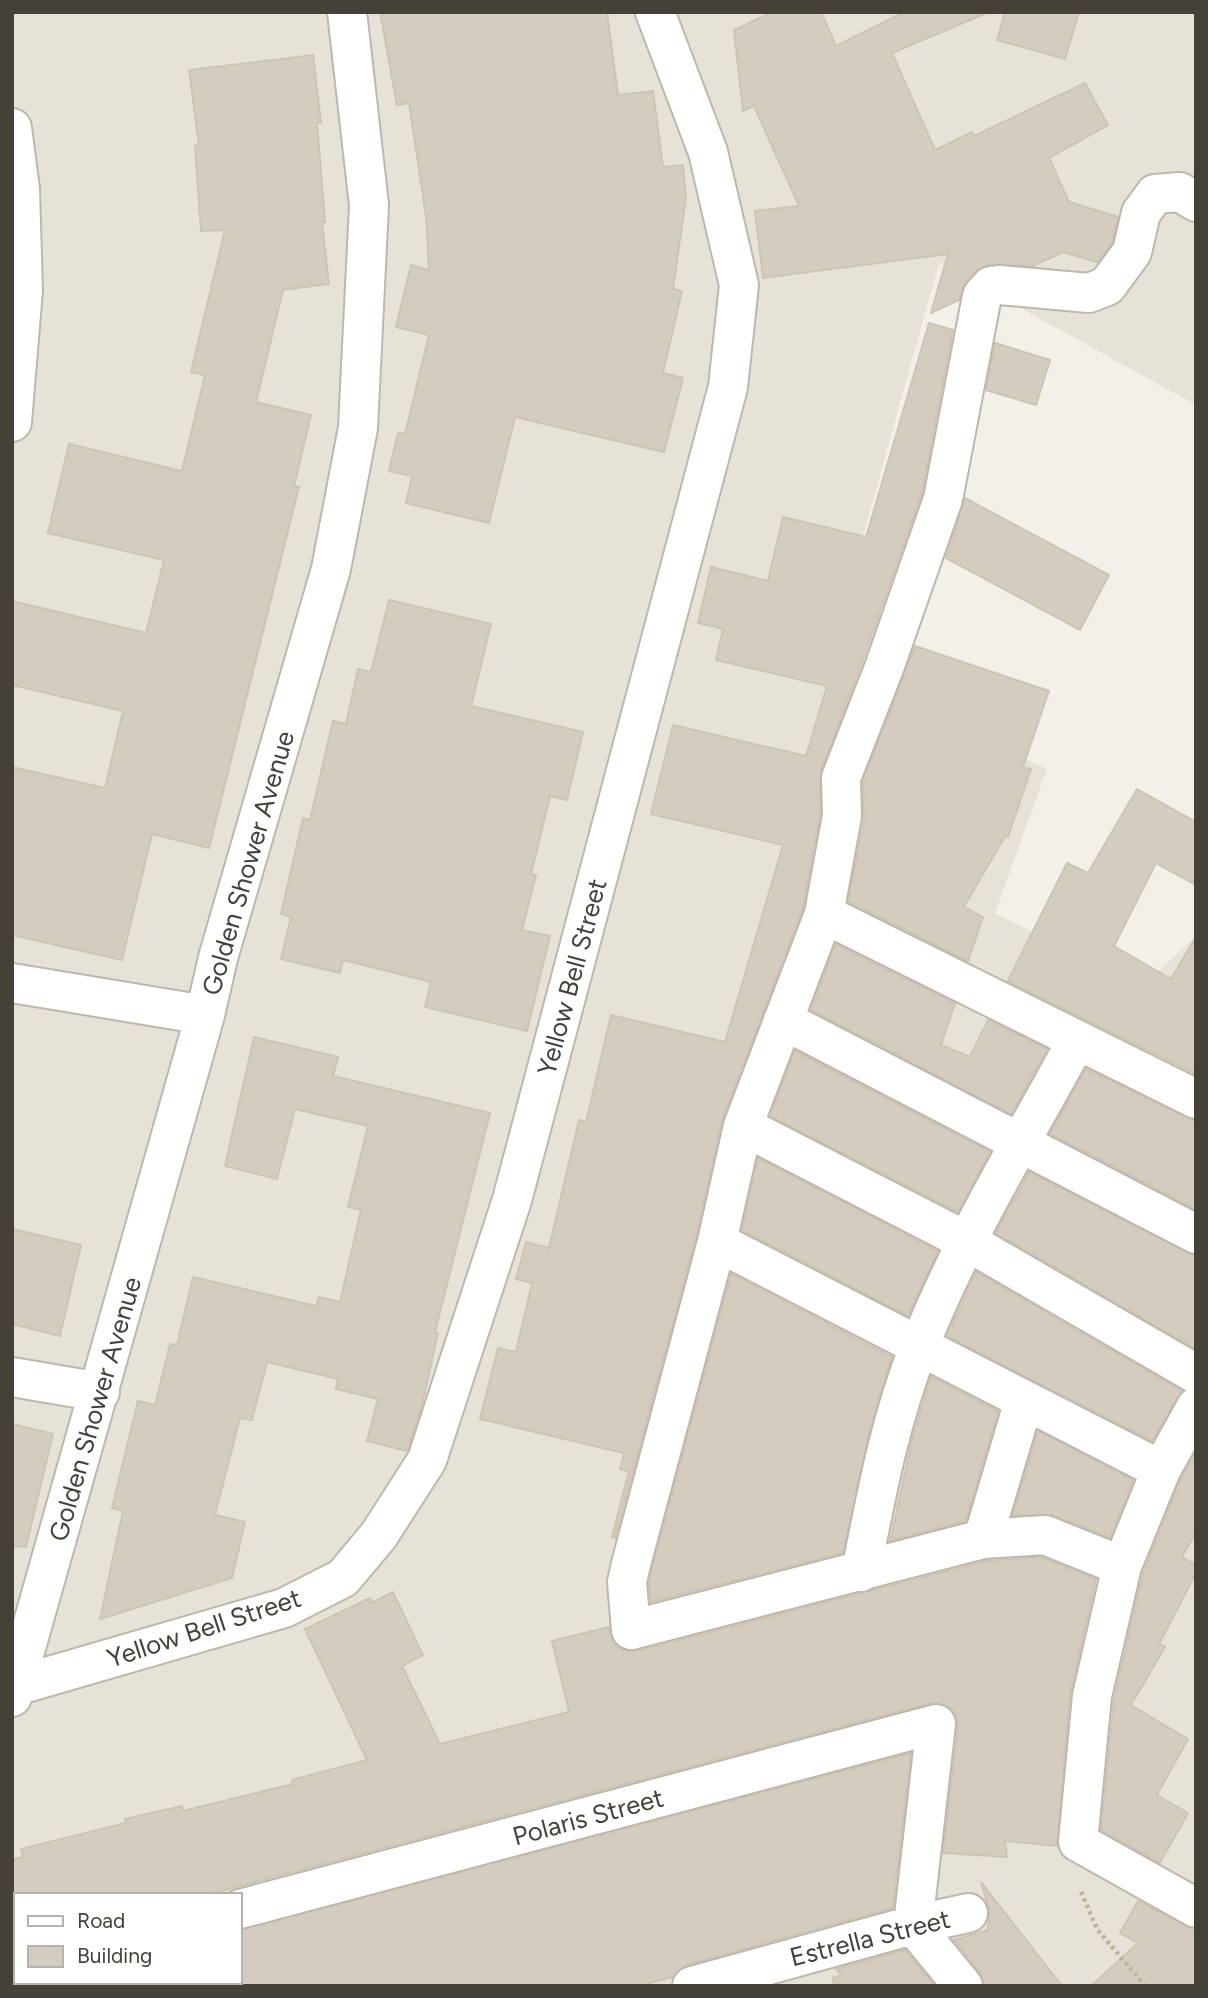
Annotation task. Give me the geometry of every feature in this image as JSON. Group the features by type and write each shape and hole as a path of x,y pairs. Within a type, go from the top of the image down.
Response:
{"street":[{"name":"Golden Shower Avenue","path":"13,1690 100,1392 205,1015 218,958 331,569 358,428 369,205 347,12"},
{"name":"Yellow Bell Street","path":"13,1690 284,1608 343,1578 379,1535 427,1460 512,1200 728,387 739,285 708,152 655,12"},
{"path":"12,128 20,189 23,290 12,422"},
{"path":"1122,1566 1045,1535 983,1539 631,1630 627,1582 716,1242 743,1126 824,914 842,816 841,778 884,668 943,499 982,296 991,286 1000,285 1089,293 1107,286 1132,252 1141,213 1156,194 1180,192 1196,202"},
{"path":"824,914 1196,1099"},
{"path":"12,983 205,1015"},
{"path":"783,1020 1196,1234"},
{"path":"861,1572 884,1452 919,1346 968,1242 1077,1040"},
{"path":"743,1126 968,1242 1196,1374"},
{"path":"716,1242 1161,1470"},
{"path":"12,1377 100,1392"},
{"path":"983,1539 1024,1401"},
{"path":"1192,1897 1078,1842 1092,1696 1122,1566 1161,1470 1196,1407"},
{"name":"Polaris Street","path":"242,1908 936,1724 912,1925"},
{"name":"Estrella Street","path":"700,1985 912,1925 968,1913"},
{"path":"912,1925 963,1986"}],"path":[{"path":"1078,1842 1082,1897 1097,1929 1145,1986"}],"shaded area":[{"path":"12,12 1196,12 1196,405 939,263 826,669 859,681 1047,769 995,913 1142,987 1196,936 1196,1986 12,1986"}],"building":[{"path":"380,12 607,12 618,95 653,91 663,167 683,165 686,197 673,289 682,291 663,373 683,378 664,452 515,417 489,523 406,503 412,476 389,471 398,433 405,434 429,335 396,327 411,265 429,270 426,216 409,103 397,105"},
{"path":"772,12 821,12 836,46 904,12 989,12 892,53 935,150 972,132 974,136 1085,83 1108,125 1049,158 1069,202 1118,217 1112,243 1097,262 1063,252 1033,266 988,265 975,271 966,281 959,300 931,313 948,254 763,278 755,211 799,206 754,106 743,111 734,30"},
{"path":"1005,12 1079,12 1065,59 997,40"},
{"path":"313,55 321,123 317,123 325,222 322,222 329,284 283,290 256,402 311,415 294,486 299,487 209,848 152,834 122,960 12,935 12,767 105,788 123,711 12,685 12,601 146,633 164,560 48,533 69,444 182,471 205,375 191,372 225,230 201,231 195,146 199,145 189,70"},
{"path":"929,323 953,330 922,493 821,770 820,814 803,908 723,1118 696,1237 615,1538 612,1537 629,1471 620,1469 624,1453 480,1419 498,1348 516,1352 532,1283 516,1279 526,1242 549,1248 579,1120 586,1122 611,1015 725,1042 783,845 651,814 673,725 806,756 827,686 716,660 723,629 698,623 711,567 768,581 783,517 866,537"},
{"path":"995,343 1050,360 1036,405 986,390"},
{"path":"965,498 1109,575 1080,630 946,558"},
{"path":"389,600 491,624 471,706 583,732 567,800 550,796 531,874 536,875 522,930 550,936 527,1031 425,1007 431,982 343,960 340,973 281,959 291,917 281,914 303,818 310,820 333,721 346,724 358,669 371,672"},
{"path":"915,646 1049,691 1023,767 1031,769 1008,837 1005,836 964,907 983,917 968,961 848,902 864,820 863,782"},
{"path":"1137,789 1196,822 1196,885 1156,863 1114,946 1171,979 1196,937 1196,1074 1008,981 1067,863 1088,873"},
{"path":"836,944 955,1003 941,1045 970,1057 988,1020 1047,1049 1011,1114 811,1010"},
{"path":"254,1037 338,1057 333,1076 490,1113 435,1332 438,1333 422,1405 407,1451 367,1441 378,1399 336,1389 338,1379 267,1362 252,1420 240,1418 215,1515 245,1522 232,1578 100,1619 123,1511 112,1508 138,1401 155,1405 170,1344 177,1345 193,1277 316,1306 319,1297 340,1302 361,1210 348,1207 368,1126 295,1109 277,1179 225,1166"},
{"path":"795,1051 990,1152 958,1212 770,1116"},
{"path":"1086,1069 1196,1121 1196,1209 1050,1134"},
{"path":"758,1158 938,1251 908,1316 742,1230"},
{"path":"1029,1172 1196,1256 1196,1349 996,1233"},
{"path":"12,1229 81,1245 60,1336 12,1324"},
{"path":"976,1272 1182,1391 1152,1441 947,1336"},
{"path":"731,1274 892,1357 871,1425 843,1553 651,1602 649,1584 652,1569"},
{"path":"931,1377 998,1411 966,1521 890,1541 913,1436"},
{"path":"12,1424 53,1434 26,1547 12,1546"},
{"path":"1038,1431 1133,1480 1110,1538 1053,1515 1013,1515"},
{"path":"1196,1452 1196,1532 1182,1557 1196,1565 1196,1573 1159,1644 1165,1647 1131,1705 1188,1739 1157,1795 1188,1813 1160,1863 1101,1830 1114,1700 1143,1573 1181,1479"},
{"path":"1041,1557 1096,1579 1070,1694 1057,1846 1005,1841 1007,1857 943,1853 958,1726 956,1715 950,1707 931,1703 214,1893 12,1895 12,1860 23,1857 21,1849 126,1823 125,1819 182,1806 183,1811 293,1784 292,1780 367,1760 305,1629 370,1598 372,1603 393,1592 423,1655 402,1666 440,1744 569,1712 552,1641 609,1627 614,1644 625,1651 636,1651 986,1561"},
{"path":"911,1753 893,1908 686,1965 673,1977 638,1986 240,1986 242,1929"},
{"path":"981,1882 1062,1986 984,1986 980,1972 954,1940 988,1930 989,1909"},
{"path":"1138,1901 1196,1930 1196,1986 1091,1986 1138,1943 1120,1933"},
{"path":"905,1950 935,1986 834,1986 833,1978 841,1975 836,1969"}]}
